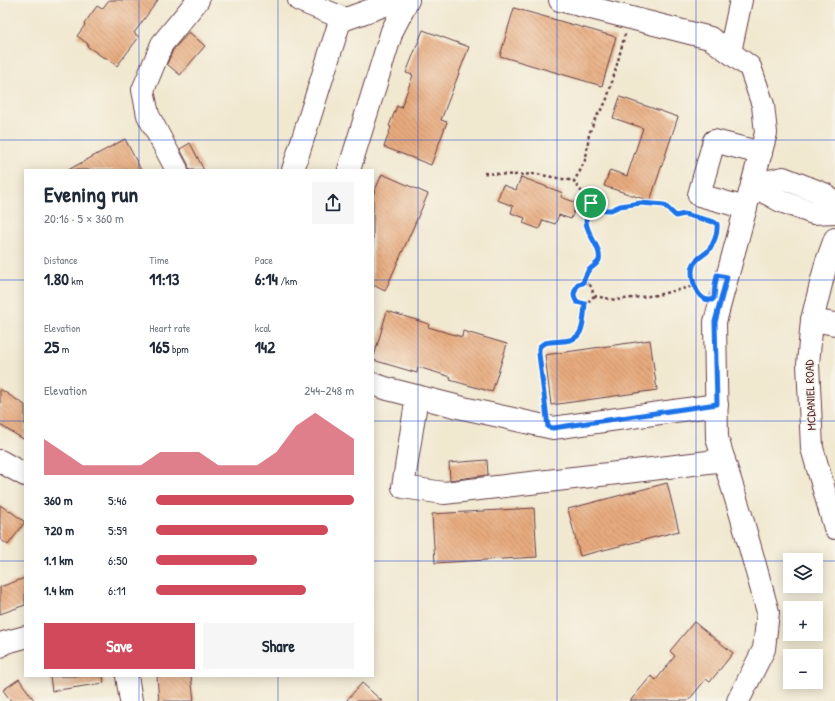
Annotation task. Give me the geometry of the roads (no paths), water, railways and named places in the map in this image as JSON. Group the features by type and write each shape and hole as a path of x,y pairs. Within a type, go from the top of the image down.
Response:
{"street":[{"path":"176,169 148,115 143,90 162,44 198,0"},
{"path":"299,0 345,19"},
{"path":"293,169 340,21 399,0"},
{"path":"349,169 392,31 408,0"},
{"path":"560,0 591,4 629,17 710,38 750,67 763,105 766,134 715,322 717,438 741,515 768,612 764,649 738,701"},
{"path":"730,52 742,0"},
{"path":"746,208 699,195 714,141 761,153"},
{"path":"752,185 783,178 824,194 835,203"},
{"path":"752,185 781,201 813,213 835,212"},
{"name":"MCDANIEL ROAD","path":"835,239 826,264 812,320 808,364 812,448 835,528"},
{"path":"812,320 835,324"},
{"path":"374,384 463,408 553,428 717,404"},
{"path":"417,396 403,487 444,492 724,460"},
{"path":"0,461 24,474"},
{"path":"0,646 3,643 24,637"},
{"path":"127,677 131,701"}]}
